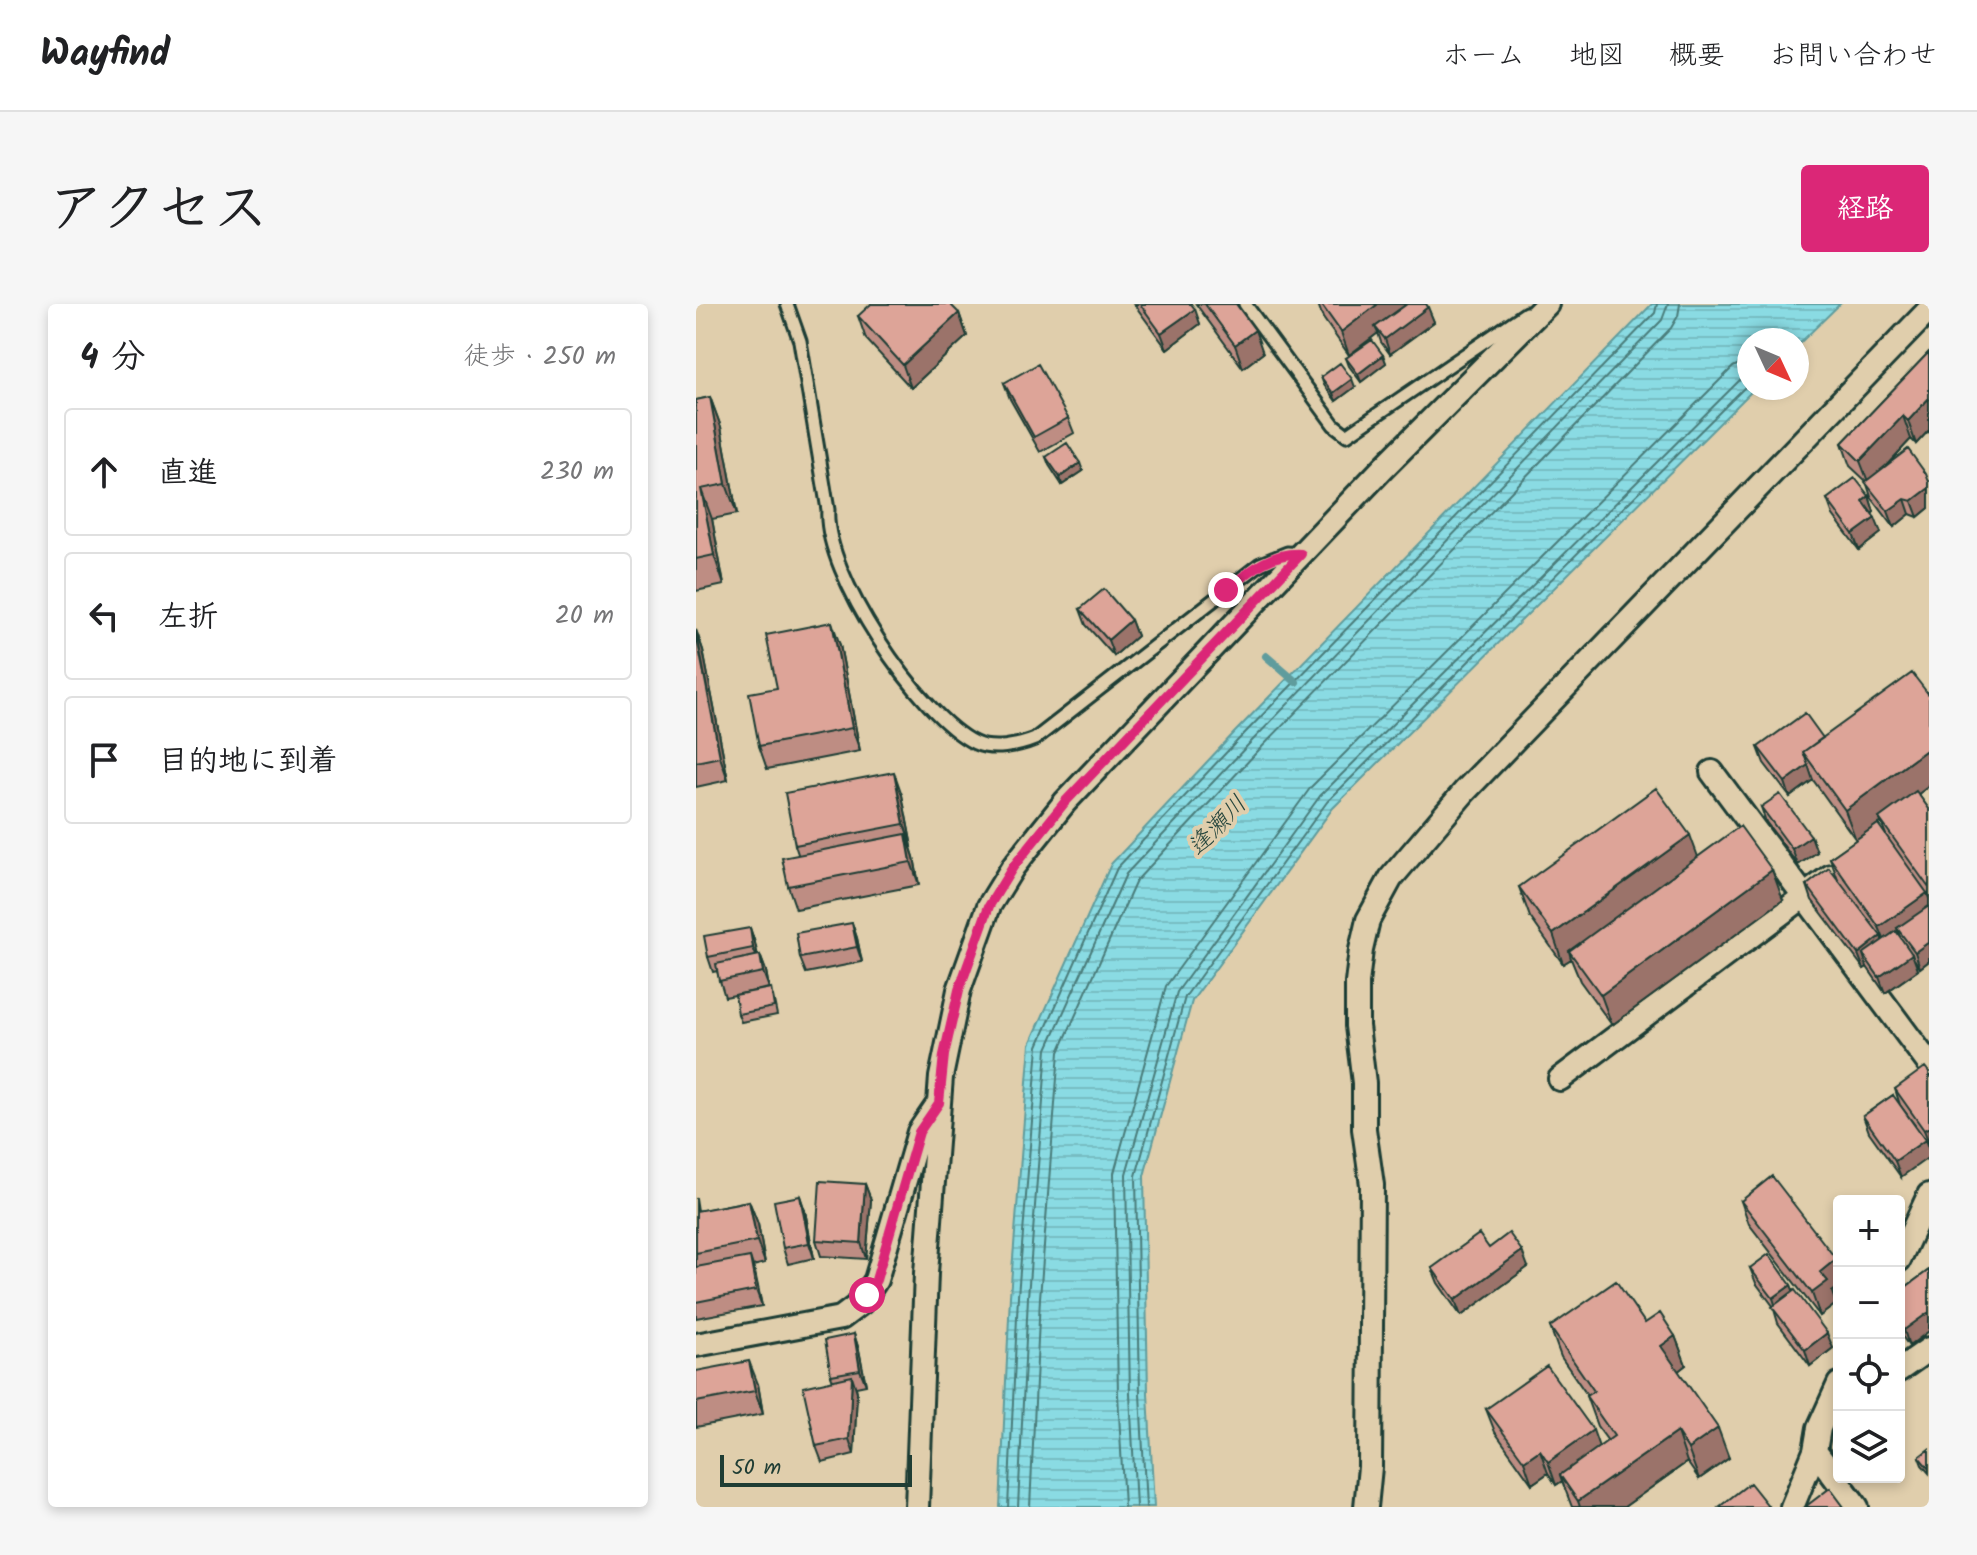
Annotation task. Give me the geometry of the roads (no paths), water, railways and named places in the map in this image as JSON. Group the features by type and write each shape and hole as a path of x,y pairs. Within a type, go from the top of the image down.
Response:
{"street":[{"path":"917,1507 926,1273 944,1055 959,990 989,906 1013,867 1065,802 1301,554 1547,304"},
{"path":"1366,1507 1370,1467 1372,1185 1364,1129 1364,1083 1357,997 1361,950 1368,920 1391,878 1465,791 1929,310"},
{"path":"1712,772 1929,1064"},
{"path":"1560,1079 1853,859"},
{"path":"696,1345 841,1318 861,1303 876,1280 919,1132 939,1103"},
{"path":"1905,1247 1929,1195"},
{"path":"1905,1366 1929,1349"},
{"path":"1792,1507 1833,1397"},
{"path":"1819,1428 1833,1418"},
{"path":"1815,1451 1857,1507"}],"lane":[{"path":"787,304 800,341 828,510 827,525 838,560 871,629 928,706 975,743 989,747 1024,744 1035,739 1260,564 1287,553 1301,554"},
{"path":"1245,304 1334,425 1347,435 1539,304"}],"water":[{"name":"逢瀬川","path":"1652,304 1840,304 1809,334 1809,328 1737,328 1737,400 1743,400 1333,808 1192,1001 1144,1176 1148,1393 1154,1507 1000,1507 1010,1296 1030,1044 1111,864 1235,732"}],"waterway":[{"path":"1266,656 1296,682"}]}
